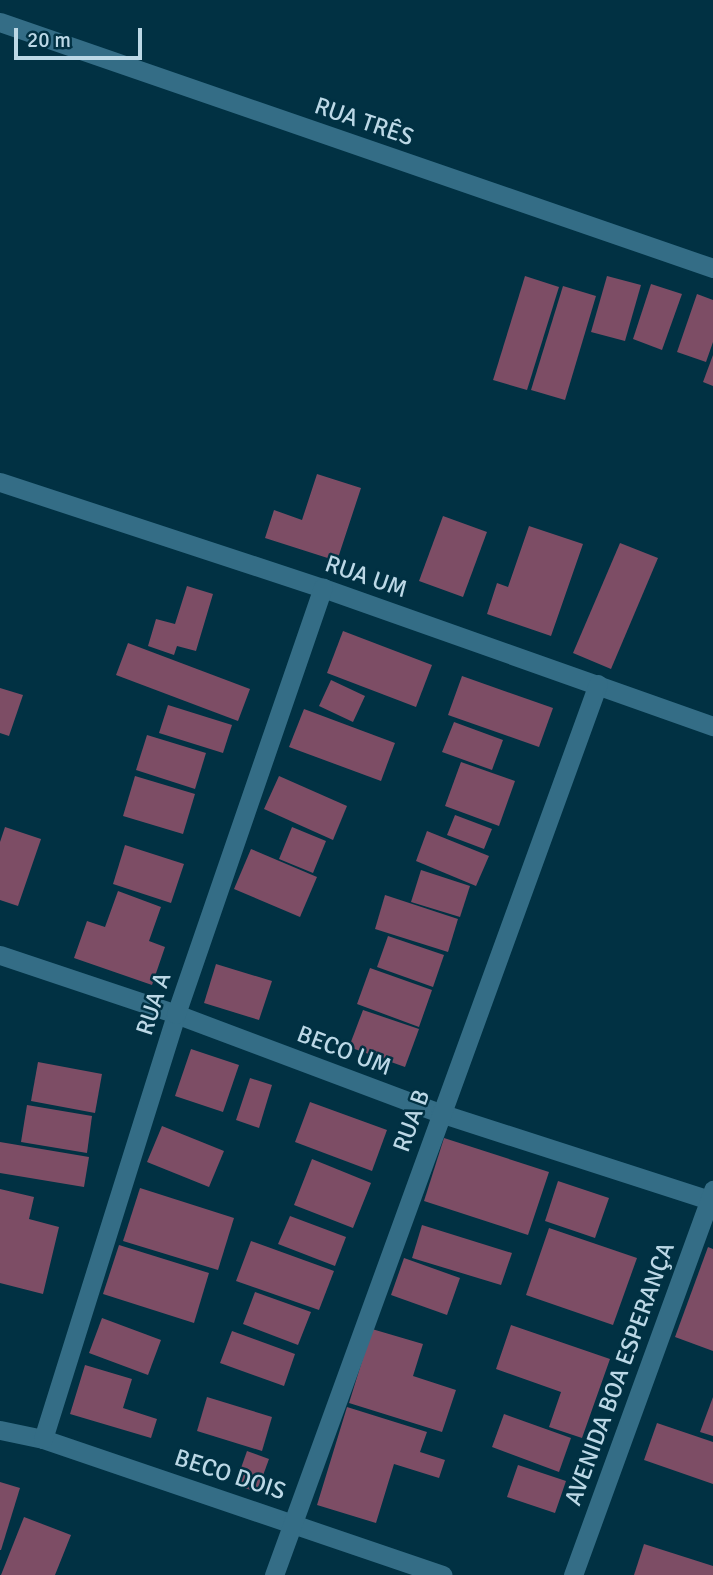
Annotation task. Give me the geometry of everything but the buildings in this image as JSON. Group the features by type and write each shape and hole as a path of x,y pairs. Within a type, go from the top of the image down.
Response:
{"street":[{"name":"RUA TRÊS","path":"0,22 713,268"},
{"name":"RUA UM","path":"0,482 323,588 713,726"},
{"name":"RUA A","path":"43,1439 176,1014 323,588"},
{"name":"RUA B","path":"274,1575 598,684"},
{"name":"BECO UM","path":"0,955 176,1014 440,1113 712,1197"},
{"name":"AVENIDA BOA ESPERANÇA","path":"573,1575 712,1197"},
{"name":"BECO DOIS","path":"0,1430 43,1439 442,1575"}]}
